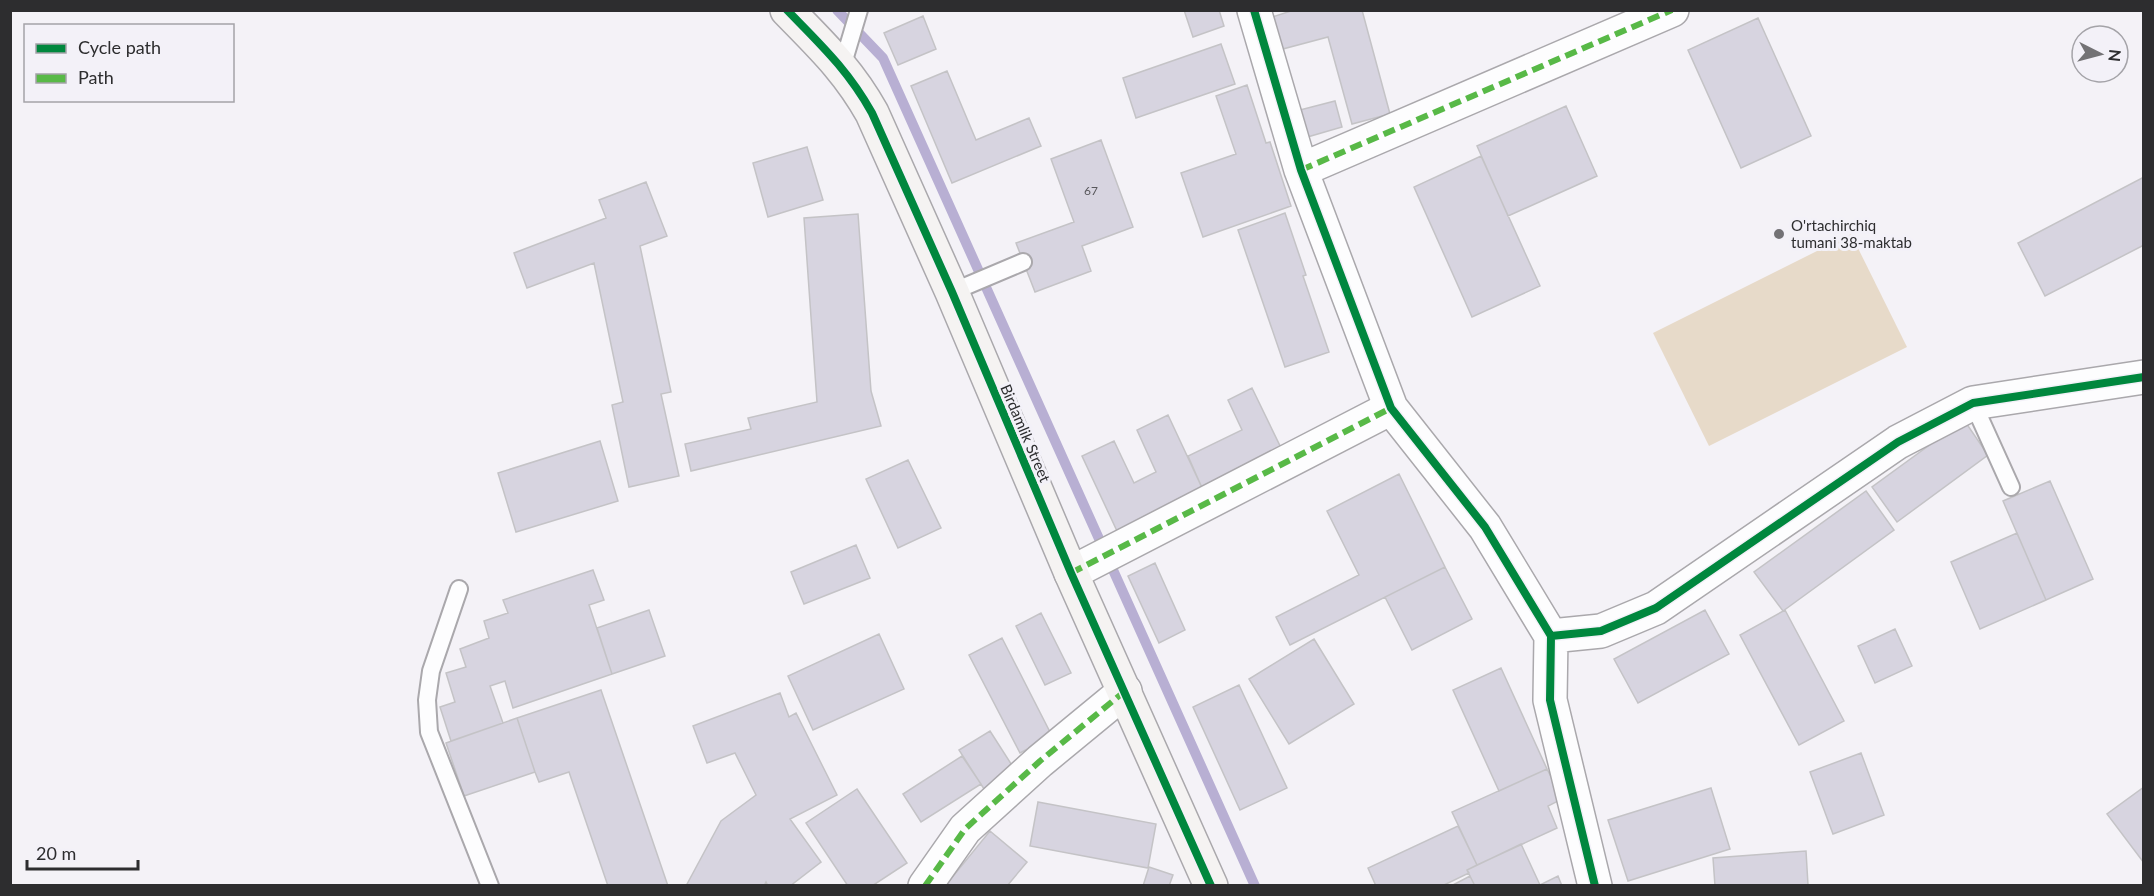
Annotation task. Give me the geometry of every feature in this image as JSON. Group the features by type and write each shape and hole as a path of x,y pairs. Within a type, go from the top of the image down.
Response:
{"street":[{"name":"Birdamlik Street","path":"788,10 842,67 872,113 952,292 1071,573 1210,885"},
{"path":"1254,10 1301,170 1391,408 1485,527 1551,636 1550,700 1594,885"},
{"path":"1301,170 1672,10"},
{"path":"1551,636 1602,631 1656,608 1898,442 1973,403 2144,377"},
{"path":"1071,573 1391,408"},
{"path":"925,885 965,830 1040,761 1125,692"}],"lane":[{"path":"842,67 859,10"},
{"path":"952,292 1023,262"},
{"path":"1973,403 2011,487"},
{"path":"459,589 431,671 427,700 429,732 486,884"}],"shaded area":[{"path":"1851,234 1907,347 1709,446 1653,333"}],"building":[{"path":"1184,10 1219,10 1224,26 1193,37"},
{"path":"1294,10 1362,10 1390,114 1352,124 1328,37 1279,50 1269,18"},
{"path":"923,16 936,49 898,65 884,33"},
{"path":"1758,18 1811,136 1741,168 1688,50"},
{"path":"1221,44 1235,84 1136,118 1123,78"},
{"path":"947,71 976,140 1029,118 1041,146 952,183 911,86"},
{"path":"1247,85 1266,143 1270,142 1291,206 1203,237 1181,173 1236,154 1216,96"},
{"path":"1335,101 1342,127 1304,138 1296,111"},
{"path":"1566,106 1597,176 1508,216 1477,146"},
{"path":"1101,140 1133,227 1082,246 1091,271 1035,292 1016,243 1074,222 1051,159"},
{"path":"807,147 823,200 768,217 753,163"},
{"path":"1481,156 1540,286 1472,317 1414,187"},
{"path":"2144,177 2144,245 2045,296 2018,243"},
{"path":"646,182 667,236 640,246 671,392 661,394 679,476 629,487 612,405 623,402 594,263 527,288 514,253 606,218 599,200"},
{"path":"1285,213 1306,275 1303,276 1329,352 1285,367 1238,230"},
{"path":"858,214 871,391 881,426 691,471 685,444 751,429 748,418 817,402 804,218"},
{"path":"1252,388 1283,452 1203,490 1188,456 1242,430 1228,400"},
{"path":"1168,415 1203,490 1117,531 1082,456 1114,441 1134,483 1156,472 1137,430"},
{"path":"1964,420 1988,455 1897,522 1872,487"},
{"path":"600,441 618,501 516,532 498,473"},
{"path":"908,460 941,528 898,548 866,479"},
{"path":"1399,474 1445,567 1290,645 1276,617 1359,575 1327,511"},
{"path":"2050,481 2093,579 2046,600 2003,501"},
{"path":"1866,491 1894,530 1783,611 1754,572"},
{"path":"2017,533 2046,600 1980,629 1951,562"},
{"path":"856,545 870,578 804,604 791,572"},
{"path":"1155,563 1185,630 1159,643 1128,576"},
{"path":"1445,567 1472,619 1412,650 1385,597"},
{"path":"593,570 604,600 589,605 612,674 513,708 505,681 490,686 503,723 451,741 440,707 455,702 446,673 466,667 460,649 489,638 484,621 508,613 503,600"},
{"path":"649,610 665,656 612,674 597,628"},
{"path":"1705,610 1729,654 1638,703 1614,659"},
{"path":"1785,610 1844,721 1799,745 1740,635"},
{"path":"1041,613 1071,673 1045,685 1016,626"},
{"path":"1895,629 1912,666 1875,683 1858,646"},
{"path":"879,634 904,689 813,730 788,676"},
{"path":"1002,638 1052,736 1020,753 969,655"},
{"path":"1314,639 1354,704 1289,744 1249,679"},
{"path":"1501,668 1547,769 1499,791 1453,690"},
{"path":"1239,685 1287,788 1240,810 1193,707"},
{"path":"601,690 668,886 608,886 569,772 539,782 535,772 517,718"},
{"path":"780,693 789,717 796,713 837,795 790,819 821,862 790,886 768,886 766,882 764,886 686,886 721,821 756,795 735,753 707,763 693,726"},
{"path":"517,718 535,772 464,796 446,743"},
{"path":"990,731 1015,770 984,789 959,750"},
{"path":"1861,753 1884,815 1833,834 1810,772"},
{"path":"962,756 981,784 921,822 903,794"},
{"path":"1547,769 1562,799 1548,806 1557,828 1477,865 1452,812"},
{"path":"2144,787 2144,863 2107,814"},
{"path":"1711,788 1730,849 1628,881 1608,820"},
{"path":"857,789 907,863 872,886 848,886 806,823"},
{"path":"1038,802 1156,824 1148,868 1030,846"},
{"path":"1458,826 1477,865 1467,870 1469,873 1442,886 1376,886 1368,868"},
{"path":"990,831 1027,862 1007,886 945,886"},
{"path":"1521,844 1540,885 1558,876 1562,886 1475,886 1467,870"},
{"path":"1806,851 1808,885 1715,886 1713,858"},
{"path":"1149,867 1173,875 1169,886 1143,886"},
{"path":"1470,876 1475,886 1451,886"}],"waterway":[{"path":"837,10 883,58 1255,886"}],"marked path":[{"path":"1301,170 1672,10"},
{"path":"1071,573 1391,408"},
{"path":"925,886 965,829 1040,761 1125,691"}],"cycle path":[{"path":"787,10 844,71 872,113 952,292 1071,573 1211,886"},
{"path":"1254,10 1301,170 1391,408 1485,527 1551,636 1550,700 1595,886"},
{"path":"1551,636 1601,631 1656,608 1898,442 1973,403 2144,377"}],"place":[{"name":"O'rtachirchiq tumani 38-maktab","path":"1779,234"}]}
